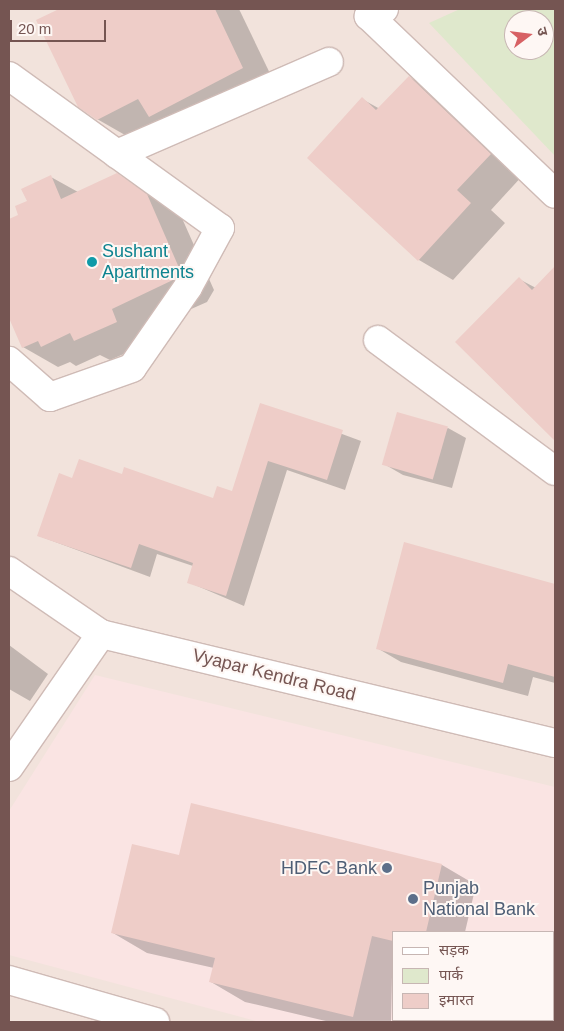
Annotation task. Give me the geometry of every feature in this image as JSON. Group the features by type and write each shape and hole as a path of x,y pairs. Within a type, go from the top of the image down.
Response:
{"street":[{"path":"384,9 369,16 555,194"},
{"path":"117,154 329,62"},
{"path":"9,361 50,397 132,368 188,287 220,228 117,154 13,88"},
{"path":"378,340 555,470"},
{"name":"Vyapar Kendra Road","path":"9,571 101,634 555,743"},
{"path":"9,767 101,634"},
{"path":"9,980 155,1022"}],"shaded area":[{"path":"9,9 555,9 555,1022 9,1022"},
{"path":"95,675 555,787 554,931 392,931 392,1021 543,1022 260,1022 9,955 9,811"}],"green space":[{"path":"460,9 555,9 555,156 429,23"}],"building":[{"path":"59,9 215,9 243,68 149,117 138,99 97,120 78,107 36,20"},
{"path":"409,76 491,154 457,190 471,203 418,261 307,158 362,97 376,110"},
{"name":"Sushant Apartments","path":"117,173 147,194 180,270 175,279 112,309 117,322 74,341 70,333 41,347 38,341 22,348 9,318 9,219 18,215 15,206 27,201 21,189 51,175 61,199"},
{"path":"555,266 555,441 455,342 519,277 532,290"},
{"path":"260,403 343,430 327,480 268,461 226,596 187,583 193,563 139,544 131,568 37,536 59,473 72,478 79,459 122,474 124,467 213,498 217,486 232,491"},
{"path":"397,412 448,427 433,479 382,465"},
{"path":"404,542 555,584 555,677 508,664 503,683 376,649"},
{"path":"191,803 442,864 426,931 392,931 392,941 372,936 353,1017 209,982 215,958 111,933 132,844 179,855"}],"place":[{"name":"Sushant Apartments","path":"92,262"},
{"name":"HDFC Bank","path":"387,868"},
{"name":"Punjab National Bank","path":"413,899"}]}
